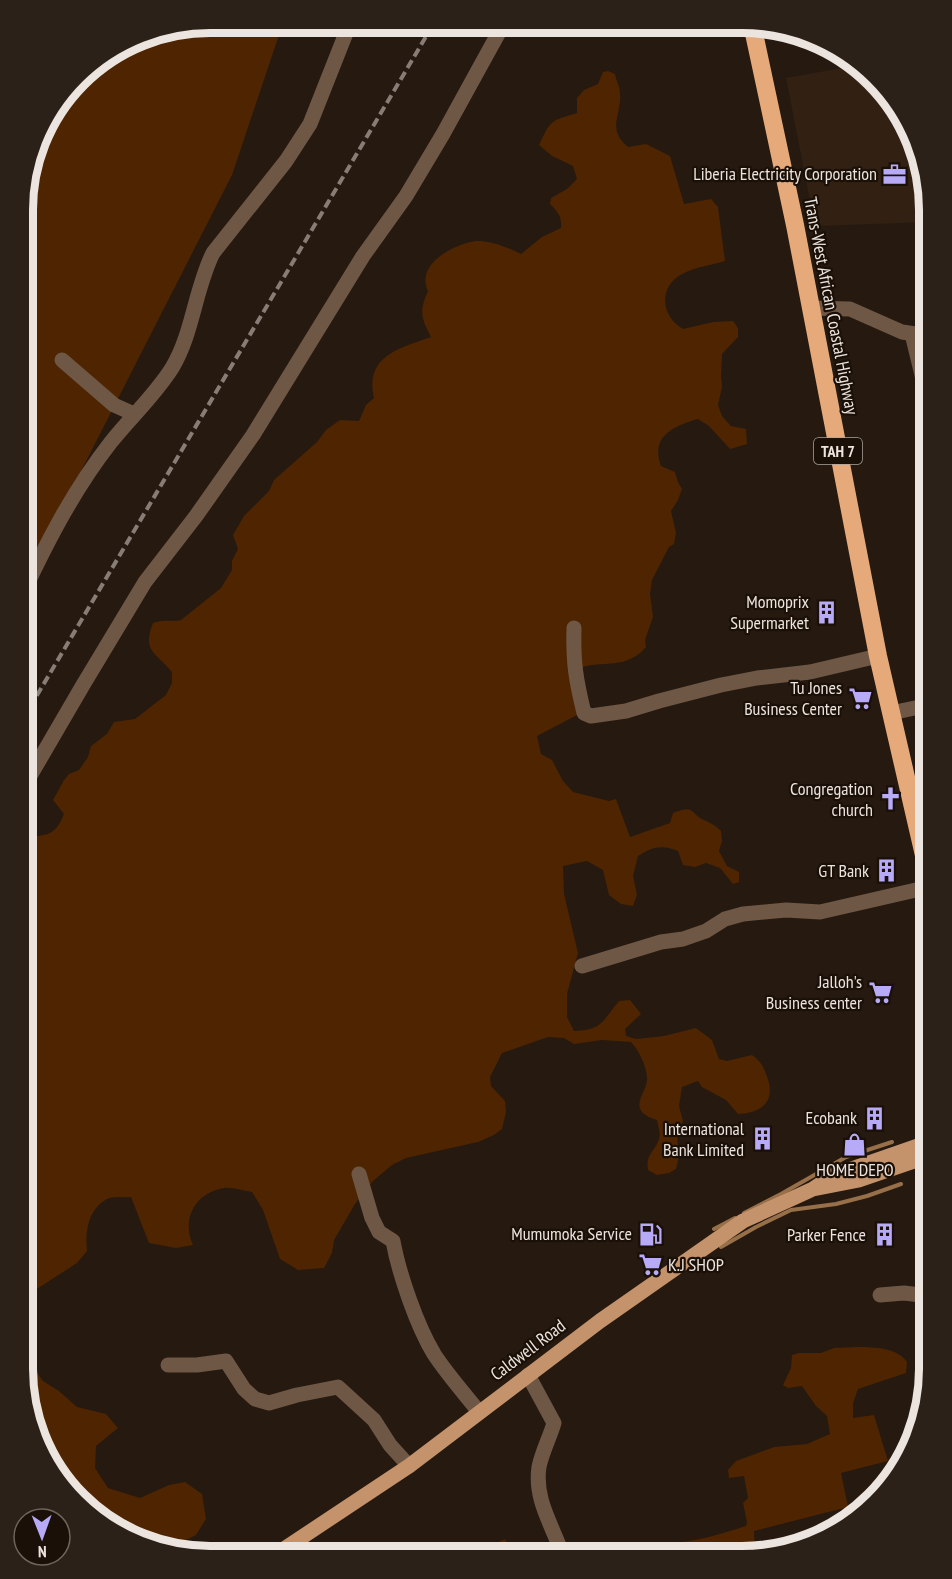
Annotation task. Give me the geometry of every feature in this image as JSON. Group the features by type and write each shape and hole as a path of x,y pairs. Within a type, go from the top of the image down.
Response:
{"highway":[{"name":"Trans-West African Coastal Highway","path":"754,34 795,225 878,656 919,835"}],"main road":[{"name":"Caldwell Road","path":"813,1190 834,1175 919,1145"},
{"name":"Caldwell Road","path":"288,1546 409,1466 600,1321 743,1221 813,1190 859,1180 919,1159"}],"street":[{"path":"33,571 51,532 67,505 111,442 173,366 184,342 205,270 213,253 286,161 310,124 346,33"},
{"path":"33,771 145,582 196,516 253,435 363,256 406,196 499,33"},
{"path":"810,308 850,309 902,332 919,335"},
{"path":"912,334 919,362"},
{"path":"62,360 114,405 134,414"},
{"path":"574,628 574,664 577,687 585,713 591,716 626,711 720,685 810,672 878,656"},
{"path":"891,713 919,707"},
{"path":"582,966 652,945 683,939 706,931 725,919 743,914 786,910 820,912 919,889"},
{"path":"359,1174 379,1232 393,1241 397,1263 424,1334 433,1351 479,1412"},
{"path":"880,1295 904,1293 919,1295"},
{"path":"168,1365 197,1365 226,1361 244,1389 255,1399 269,1403 338,1387 374,1420 390,1445 409,1466"},
{"path":"528,1375 554,1423 539,1467 539,1497 559,1546"}],"shaded area":[{"path":"210,33 280,33 232,175 33,565 33,210 39,164 46,142 63,112 93,77 142,46 176,36"},
{"path":"841,64 850,70 882,102 906,142 916,176 919,222 815,226 786,78 842,68"},
{"path":"608,71 615,74 620,93 616,128 621,140 628,147 646,144 670,156 684,204 711,199 718,207 725,261 694,269 676,278 666,293 665,301 670,316 683,329 713,322 733,321 738,328 738,337 722,354 722,387 718,405 722,416 731,426 746,429 747,444 730,449 709,426 698,419 666,434 659,447 658,456 661,466 675,472 682,489 671,511 676,533 674,544 669,547 652,580 650,594 653,617 645,640 646,647 639,654 623,662 579,668 579,714 537,736 541,754 552,760 563,781 573,792 609,801 616,799 630,837 670,823 673,813 685,809 692,810 715,826 721,831 722,841 719,851 727,866 739,872 739,882 733,884 720,868 706,863 695,867 683,865 678,851 667,848 648,850 638,856 633,876 637,895 633,906 621,904 609,895 603,870 587,861 563,866 564,894 578,953 567,994 567,1017 574,1031 591,1029 605,1019 619,1001 630,1000 641,1014 625,1029 626,1036 636,1039 664,1036 696,1028 712,1040 719,1059 727,1061 752,1055 757,1059 764,1068 769,1083 769,1097 766,1103 755,1111 738,1114 726,1100 702,1087 698,1081 682,1087 679,1106 683,1121 677,1134 679,1157 676,1169 657,1175 648,1170 647,1165 660,1134 657,1120 647,1116 639,1106 647,1077 644,1063 631,1042 602,1040 574,1044 564,1038 548,1037 502,1053 490,1077 491,1086 505,1101 506,1112 502,1129 478,1142 406,1158 392,1165 373,1181 355,1204 334,1240 332,1253 324,1268 298,1270 280,1259 263,1210 252,1192 224,1188 205,1195 198,1201 190,1217 189,1226 193,1245 176,1248 149,1243 131,1197 107,1199 92,1215 87,1236 87,1251 77,1263 33,1291 33,837 48,834 57,828 64,814 53,800 69,774 79,770 88,757 91,746 107,734 114,722 135,719 166,695 172,683 172,672 150,646 150,632 153,623 181,620 221,588 232,570 232,561 238,549 233,535 244,516 269,491 274,480 317,442 326,430 340,420 359,421 366,405 374,398 372,384 374,372 379,363 397,350 431,337 423,319 422,309 428,291 425,281 427,272 432,264 457,246 476,241 494,243 521,254 542,237 561,228 559,215 550,204 551,198 567,189 577,179 573,166 552,156 539,145 552,123 577,113 577,98 584,90 598,84 603,72"},
{"path":"834,1348 878,1348 892,1351 907,1362 906,1373 858,1389 853,1403 853,1418 874,1415 888,1461 841,1473 848,1507 754,1531 755,1545 663,1546 746,1526 743,1503 748,1498 744,1476 729,1478 728,1470 736,1461 774,1447 807,1444 830,1434 827,1416 816,1406 802,1386 788,1388 783,1385 791,1368 792,1355 821,1353"},
{"path":"33,1368 43,1381 77,1407 106,1414 118,1428 96,1446 95,1468 108,1488 140,1498 169,1485 185,1482 202,1494 206,1519 196,1535 180,1543 142,1533 102,1509 85,1494 70,1477 46,1437 36,1403"},
{"path":"505,1539 509,1546 491,1546"}],"waterway":[{"path":"744,1213 846,1157 892,1142"},
{"path":"721,1247 791,1210 836,1204 901,1184"},
{"path":"714,1229 735,1218"}],"railway":[{"path":"33,702 428,33"}],"place":[{"name":"Liberia Electricity Corporation","path":"895,174"},
{"name":"Momoprix Supermarket","path":"827,612"},
{"name":"Tu Jones Business Center","path":"860,698"},
{"name":"Congregation church","path":"891,799"},
{"name":"GT Bank","path":"887,871"},
{"name":"Jalloh's Business center","path":"880,992"},
{"name":"Ecobank","path":"875,1118"},
{"name":"International Bank Limited","path":"762,1139"},
{"name":"HOME DEPO","path":"855,1144"},
{"name":"Mumumoka Service","path":"650,1234"},
{"name":"Parker Fence","path":"884,1235"},
{"name":"K.J SHOP","path":"650,1265"}]}
